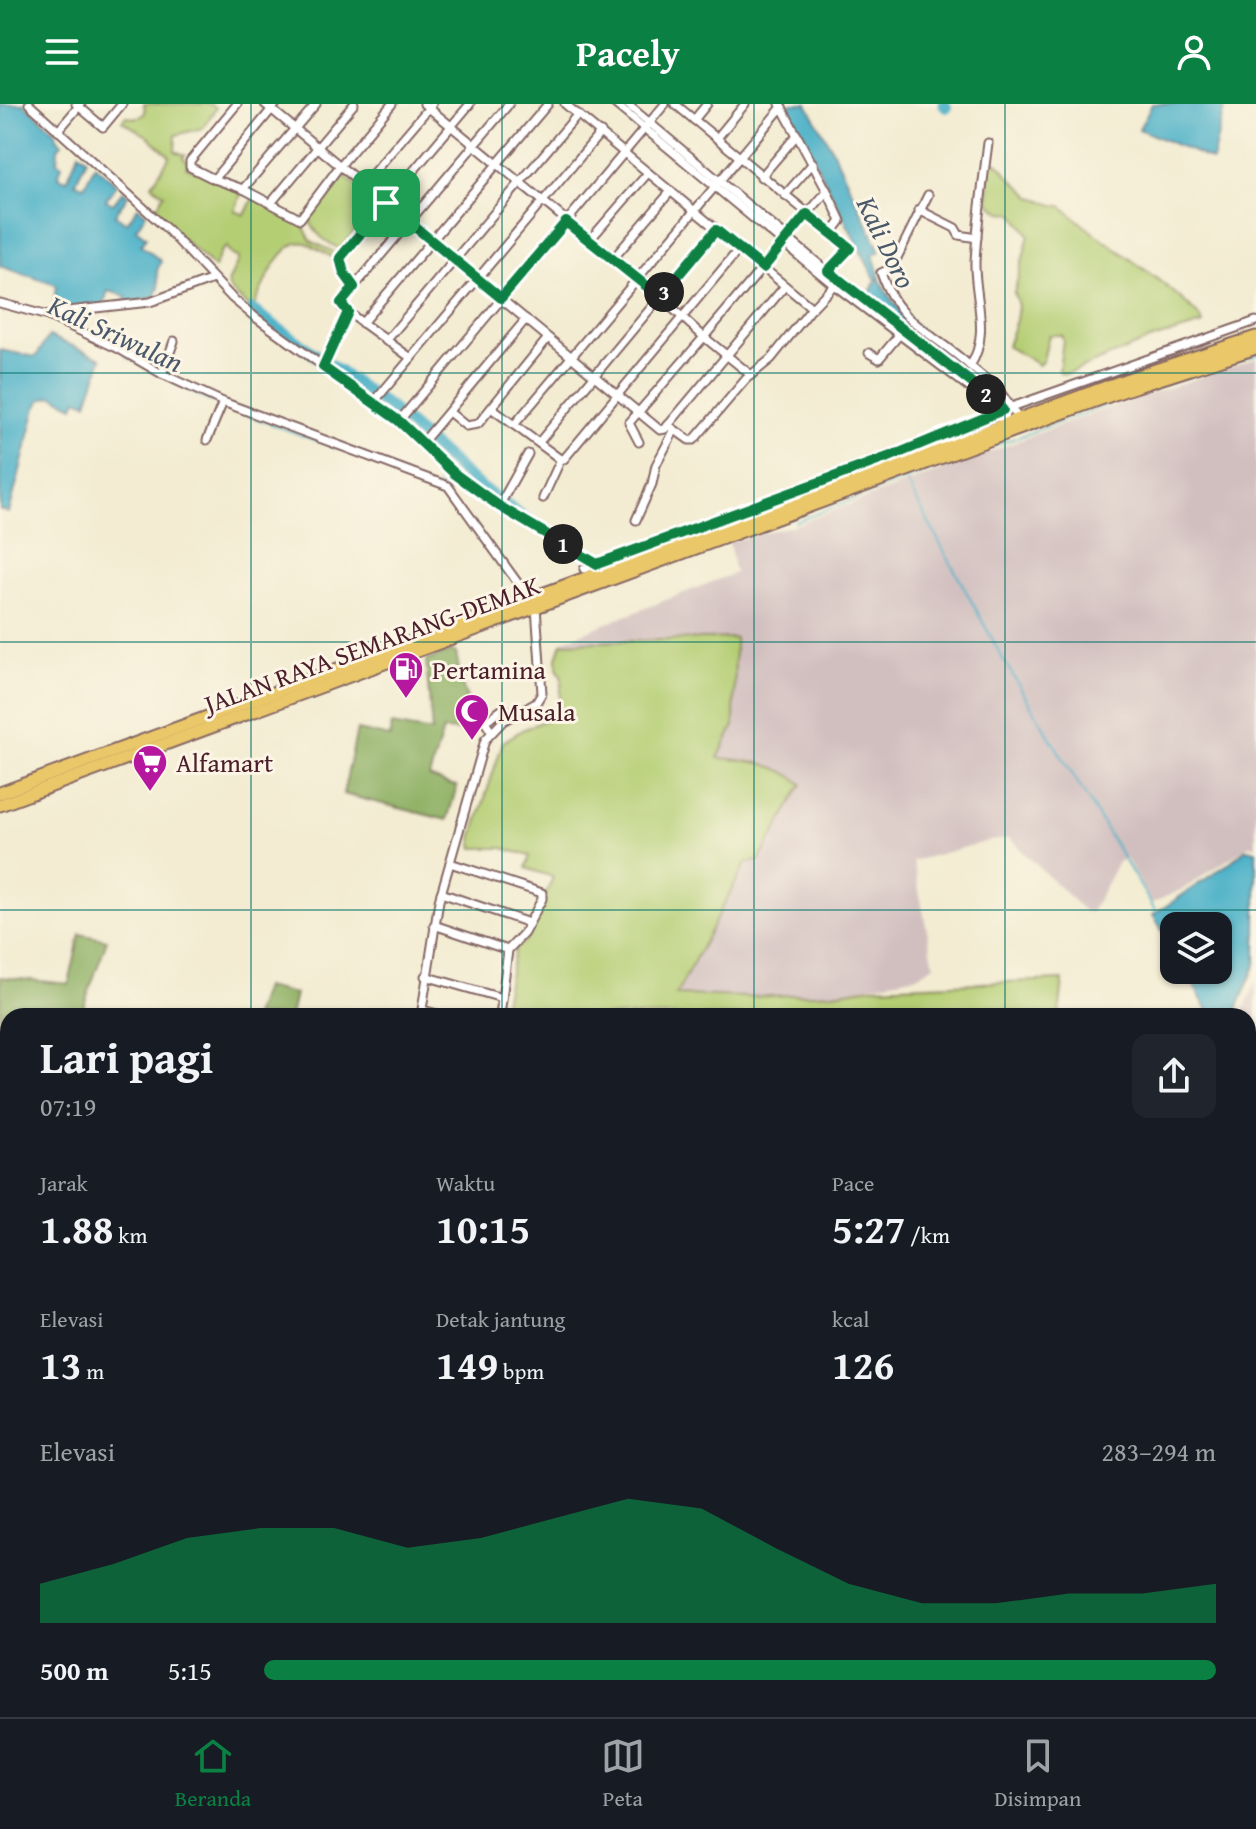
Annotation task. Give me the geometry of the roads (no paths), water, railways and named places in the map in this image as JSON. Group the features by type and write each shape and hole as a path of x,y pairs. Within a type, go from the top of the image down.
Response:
{"highway":[{"name":"JALAN RAYA SEMARANG-DEMAK","path":"0,805 1128,379 1256,337"},
{"name":"JALAN RAYA SEMARANG-DEMAK","path":"1010,424 1256,348"},
{"name":"JALAN RAYA SEMARANG-DEMAK","path":"0,793 533,604 600,567 642,563"}],"street":[{"path":"29,104 167,229 213,279 255,317 401,419 426,439 455,474 600,567 899,453 1000,411 1256,321"},
{"path":"58,131 79,105 103,127 122,104"},
{"path":"237,104 190,164 192,168 243,189 300,219 392,104"},
{"path":"243,189 316,104"},
{"path":"271,203 354,104"},
{"path":"354,287 344,273 340,258 470,104"},
{"path":"411,358 348,312 341,303 509,104"},
{"path":"362,323 548,104"},
{"path":"565,104 812,308"},
{"path":"615,104 647,126 836,283 954,360 1010,424"},
{"path":"627,104 647,126"},
{"path":"401,419 665,104"},
{"path":"675,104 850,248 828,271"},
{"path":"694,120 707,104"},
{"path":"717,138 745,104"},
{"path":"362,186 428,105 751,375"},
{"path":"514,425 740,158 781,105 841,221 832,233"},
{"path":"214,179 270,106 317,149 637,413 660,430 672,431 689,440 694,440 751,375 771,359 836,283"},
{"path":"386,341 578,114"},
{"path":"375,400 601,132"},
{"path":"761,177 797,135"},
{"path":"970,366 980,342 981,313 975,265 988,143"},
{"path":"785,195 813,163"},
{"path":"589,241 648,173"},
{"path":"612,260 671,191"},
{"path":"639,442 628,425 827,191"},
{"path":"928,195 892,268 881,273 887,293 903,325 1000,411"},
{"path":"919,210 955,228 959,235 977,238"},
{"path":"540,441 716,230"},
{"path":"786,240 828,271 836,283"},
{"path":"543,498 561,459 740,248"},
{"path":"48,316 59,312 150,302 213,279"},
{"path":"636,520 672,431 727,355 785,286"},
{"path":"0,303 48,316 223,402 448,486 533,604 542,693 536,703 512,715 491,731 485,740 441,893 425,976 422,1008"},
{"path":"325,363 348,312"},
{"path":"426,439 526,319"},
{"path":"869,353 881,359 903,325"},
{"path":"903,325 954,360 970,366 998,389 1012,407 1010,424"},
{"path":"1228,329 1238,343"},
{"path":"449,412 466,426 473,427 548,338"},
{"path":"162,374 174,341"},
{"path":"207,440 223,402"},
{"path":"491,408 561,459"},
{"path":"501,503 528,454"},
{"path":"448,486 455,474"},
{"path":"578,554 585,573"},
{"path":"450,863 542,893 529,923 508,950 501,1008"},
{"path":"441,893 529,923"},
{"path":"434,925 508,950"},
{"path":"425,976 502,998"}],"water":[{"path":"0,104 24,104 56,132 62,143 58,149 57,162 62,165 58,177 67,180 79,152 87,159 75,183 84,186 95,165 117,185 106,200 113,204 123,191 128,195 115,215 127,223 138,207 146,214 136,229 146,237 141,245 161,261 157,271 159,289 156,290 156,297 124,304 126,296 108,291 103,306 53,311 56,285 0,266"},
{"path":"786,104 807,104 832,149 880,251 873,255 880,277 875,279"},
{"path":"1152,104 1225,104 1212,160 1139,129"},
{"path":"880,279 905,316 975,373 1007,405 1004,407 974,378 868,297 875,282"},
{"path":"49,336 102,358 87,403 77,399 74,406 53,396 42,399 36,408 9,513 0,510 0,350 36,357"},
{"path":"1246,849 1256,851 1256,964 1237,1008 1206,1008 1193,984 1232,984 1232,912 1160,912 1160,927 1153,915"}],"waterway":[{"path":"252,310 389,407 480,487 528,520"},
{"path":"1227,363 1256,355"},
{"name":"Kali Sriwulan","path":"125,356 150,371"},
{"path":"795,522 971,454 1214,367"},
{"name":"Kali Sriwulan","path":"174,383 212,402"},
{"name":"Kali Sriwulan","path":"233,410 386,466"},
{"path":"906,481 1004,661 1156,912"},
{"name":"Kali Sriwulan","path":"437,485 448,492"}],"place":[{"name":"Pertamina","path":"406,700"},
{"name":"Musala","path":"472,742"},
{"name":"Alfamart","path":"150,793"}],"water label":[{"name":"Kali Doro","path":"887,242"}]}
